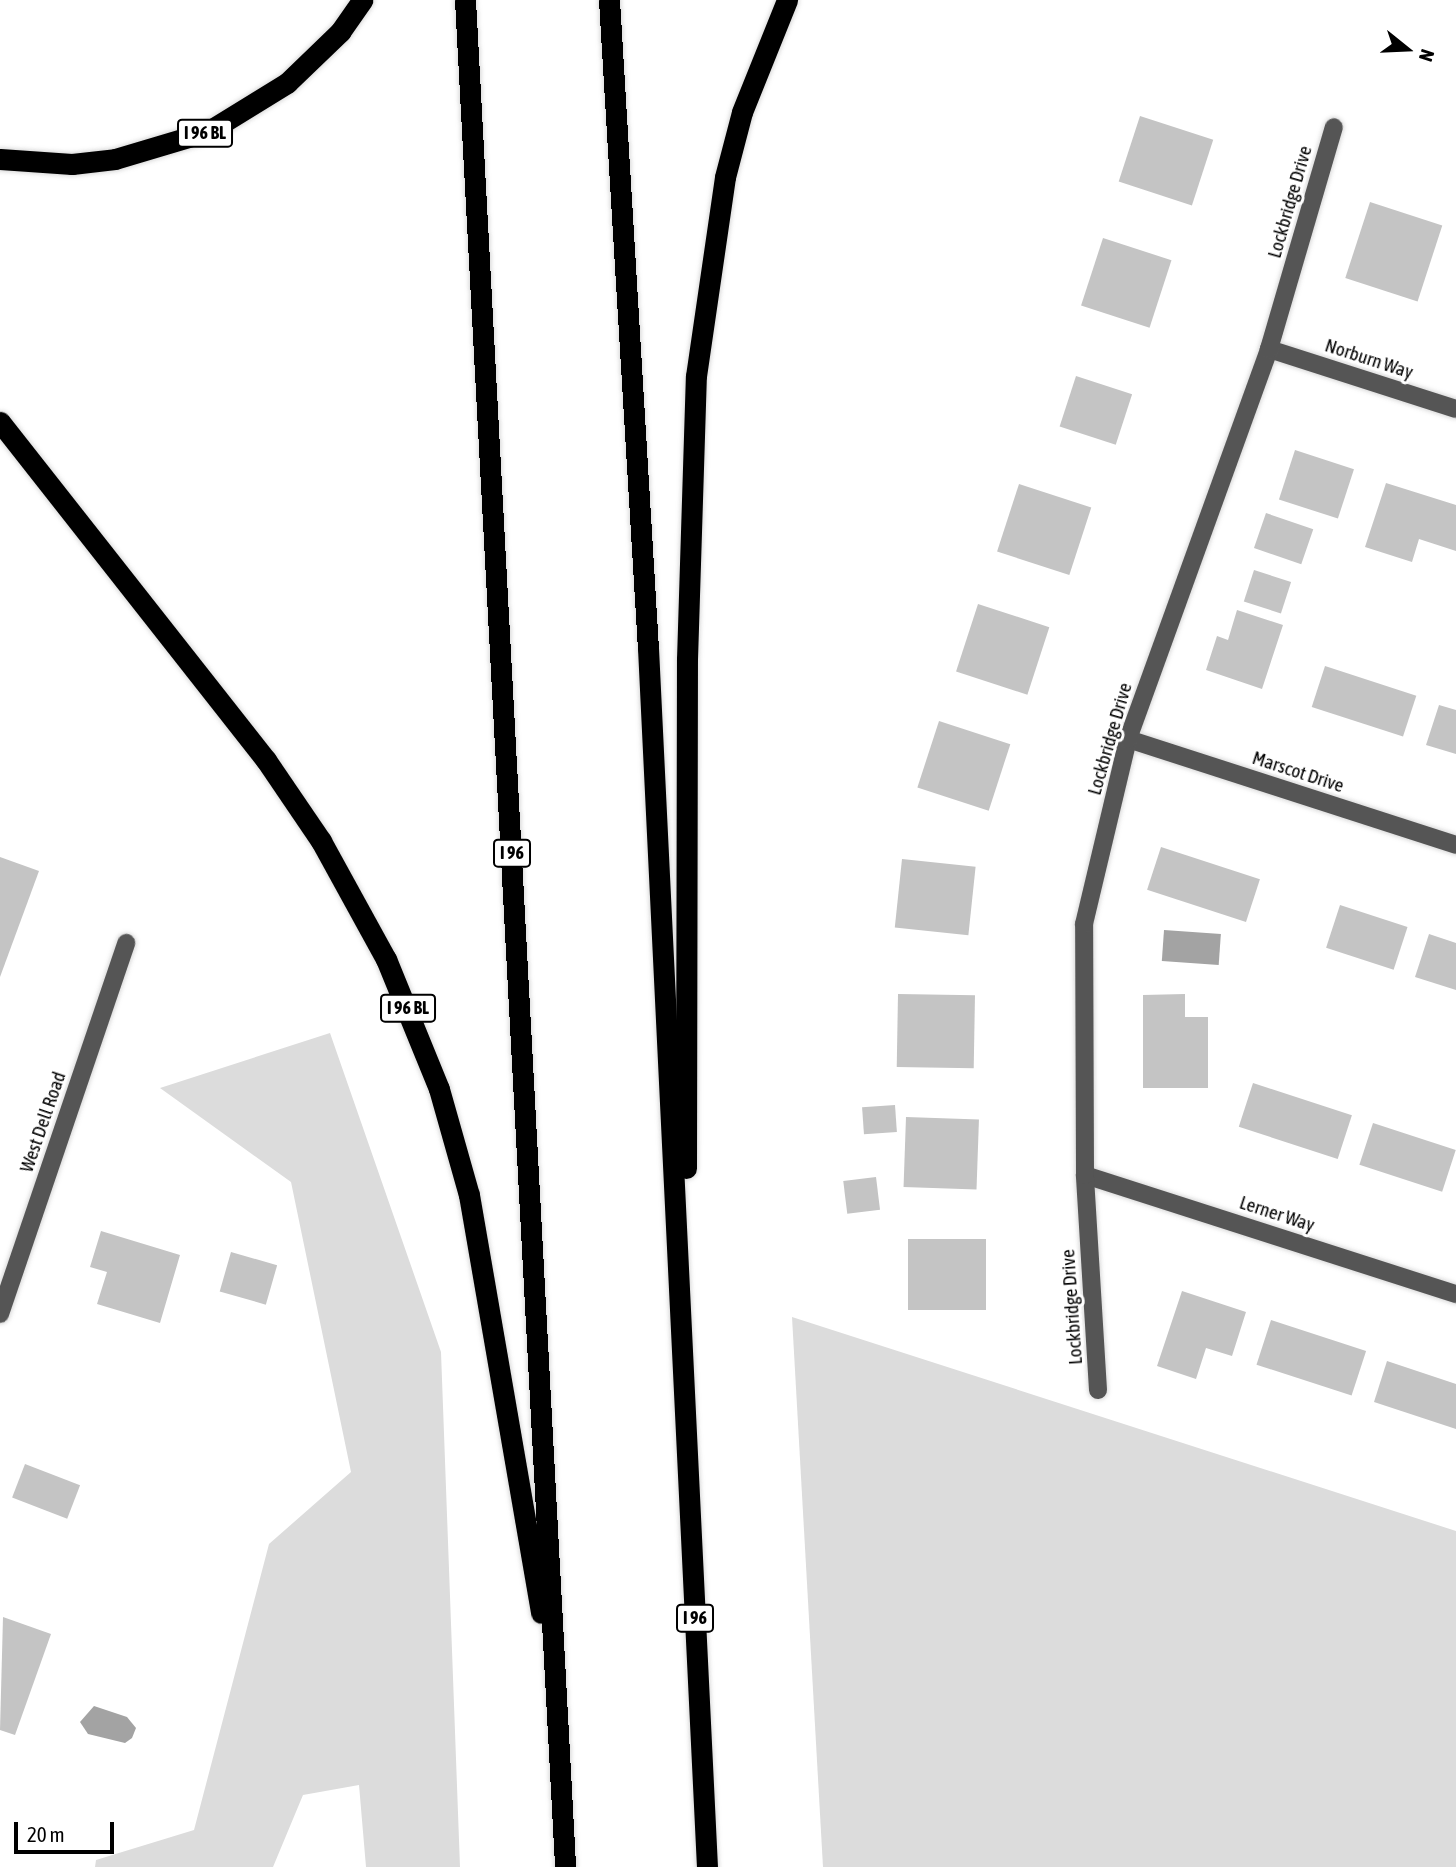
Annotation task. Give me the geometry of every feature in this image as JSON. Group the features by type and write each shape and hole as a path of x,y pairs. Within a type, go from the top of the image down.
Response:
{"highway":[{"name":"I 96 BL","path":"0,159 72,164 115,159 209,131 287,83 340,32 362,0"},
{"name":"I 96","path":"465,0 565,1867"},
{"name":"I 96","path":"610,0 707,1867"},
{"path":"682,1369 687,659 696,376 725,177 742,112 787,0"},
{"name":"I 96 BL","path":"0,422 291,796 363,913 407,1007 439,1089 479,1241 557,1706"}],"street":[{"name":"Lockbridge Drive","path":"1098,1390 1085,1175 1084,924 1128,739 1269,348 1335,127"},
{"name":"Norburn Way","path":"1269,348 1456,409"},
{"name":"Marscot Drive","path":"1128,739 1456,845"},
{"name":"West Dell Road","path":"0,1314 126,943"},
{"name":"Lerner Way","path":"1085,1175 1456,1294"}],"shaded area":[{"path":"1164,930 1221,934 1219,965 1162,961"},
{"path":"330,1033 441,1352 460,1867 366,1867 359,1785 303,1795 273,1867 95,1867 96,1860 194,1830 269,1544 351,1472 291,1182 160,1088"},
{"path":"792,1317 1456,1531 1456,1867 823,1867"},
{"path":"94,1706 127,1717 136,1728 132,1738 125,1743 88,1734 80,1722"}],"building":[{"path":"1140,116 1213,140 1192,205 1119,182"},
{"path":"1370,202 1442,225 1418,302 1345,278"},
{"path":"1103,238 1171,260 1150,328 1081,306"},
{"path":"1076,376 1132,394 1116,445 1060,426"},
{"path":"1295,450 1354,469 1338,519 1279,499"},
{"path":"1386,483 1456,505 1456,551 1419,539 1412,562 1365,547"},
{"path":"1019,484 1091,507 1069,575 997,552"},
{"path":"1266,513 1313,529 1301,564 1254,548"},
{"path":"1254,570 1291,582 1281,613 1244,601"},
{"path":"978,604 1049,627 1027,695 956,672"},
{"path":"1237,610 1283,625 1262,689 1206,670 1217,636 1228,640"},
{"path":"1325,666 1416,696 1403,737 1312,707"},
{"path":"1439,705 1456,710 1456,754 1426,745"},
{"path":"939,721 1010,744 989,811 917,788"},
{"path":"1161,847 1260,879 1246,922 1147,890"},
{"path":"0,857 39,871 0,977"},
{"path":"902,859 976,867 968,935 895,928"},
{"path":"1340,905 1408,927 1394,970 1326,948"},
{"path":"1429,934 1456,943 1456,990 1415,977"},
{"path":"898,994 975,995 974,1068 897,1067"},
{"path":"1185,994 1185,1017 1208,1017 1208,1088 1143,1088 1143,995"},
{"path":"1253,1083 1352,1115 1338,1159 1239,1127"},
{"path":"895,1105 897,1132 864,1134 862,1107"},
{"path":"906,1117 979,1120 977,1190 904,1187"},
{"path":"1373,1123 1456,1150 1442,1192 1359,1165"},
{"path":"876,1177 880,1210 847,1214 843,1181"},
{"path":"101,1231 180,1255 160,1323 97,1304 107,1272 90,1267"},
{"path":"908,1239 986,1239 986,1310 908,1310"},
{"path":"231,1252 277,1265 266,1305 220,1291"},
{"path":"1182,1291 1246,1312 1232,1356 1206,1348 1196,1379 1157,1366"},
{"path":"1271,1320 1366,1351 1352,1396 1256,1365"},
{"path":"1387,1361 1456,1384 1456,1429 1374,1402"},
{"path":"25,1464 80,1485 67,1519 12,1498"},
{"path":"3,1617 51,1634 15,1735 0,1730"}]}
